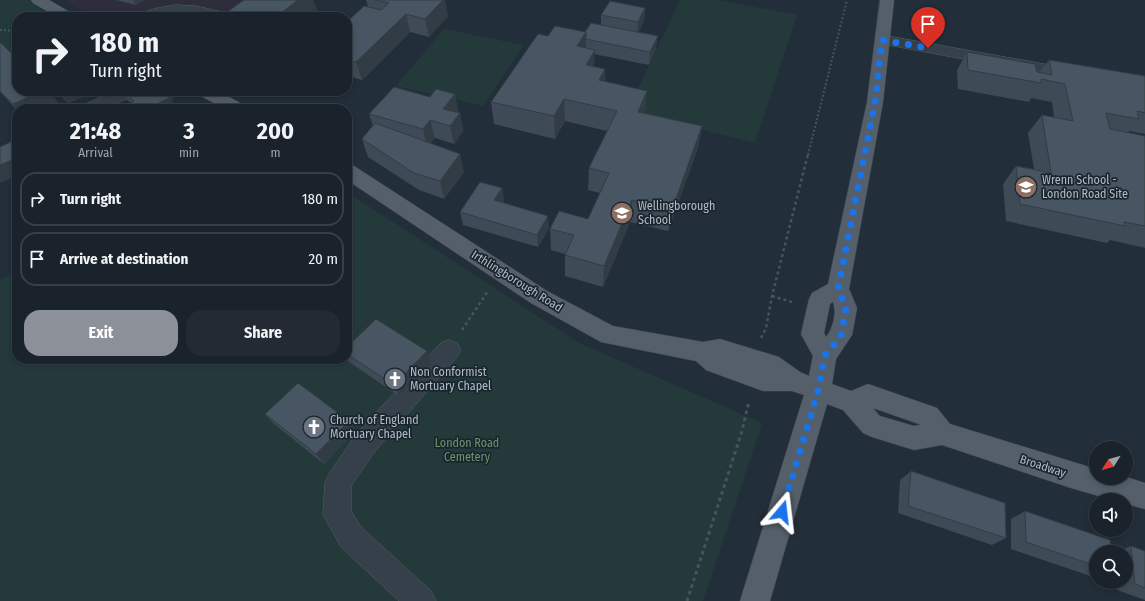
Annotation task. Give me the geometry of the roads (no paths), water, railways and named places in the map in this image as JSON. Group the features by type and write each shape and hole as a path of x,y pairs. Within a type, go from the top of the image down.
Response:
{"main road":[{"path":"38,0 59,12"},
{"path":"755,601 818,391 825,355 841,336 846,308 838,289 875,102 887,0"},
{"path":"214,96 229,104"},
{"name":"Irthlingborough Road","path":"352,174 539,297 609,335 703,352 714,363 763,380 792,380 818,391"},
{"name":"Broadway","path":"818,391 852,402 872,425 914,438 942,433 1071,475 1145,496"}],"street":[{"path":"163,12 185,9 208,12"},
{"path":"882,40 1083,76"},
{"path":"101,104 118,96"},
{"path":"421,601 351,537 337,514 338,483 366,442 449,350"}],"place":[{"name":"Wrenn School - London Road Site","path":"1026,187"},
{"name":"Wellingborough School","path":"622,213"},
{"name":"Non Conformist Mortuary Chapel","path":"395,379"},
{"name":"Church of England Mortuary Chapel","path":"314,427"}],"park label":[{"name":"London Road Cemetery","path":"467,450"}]}
